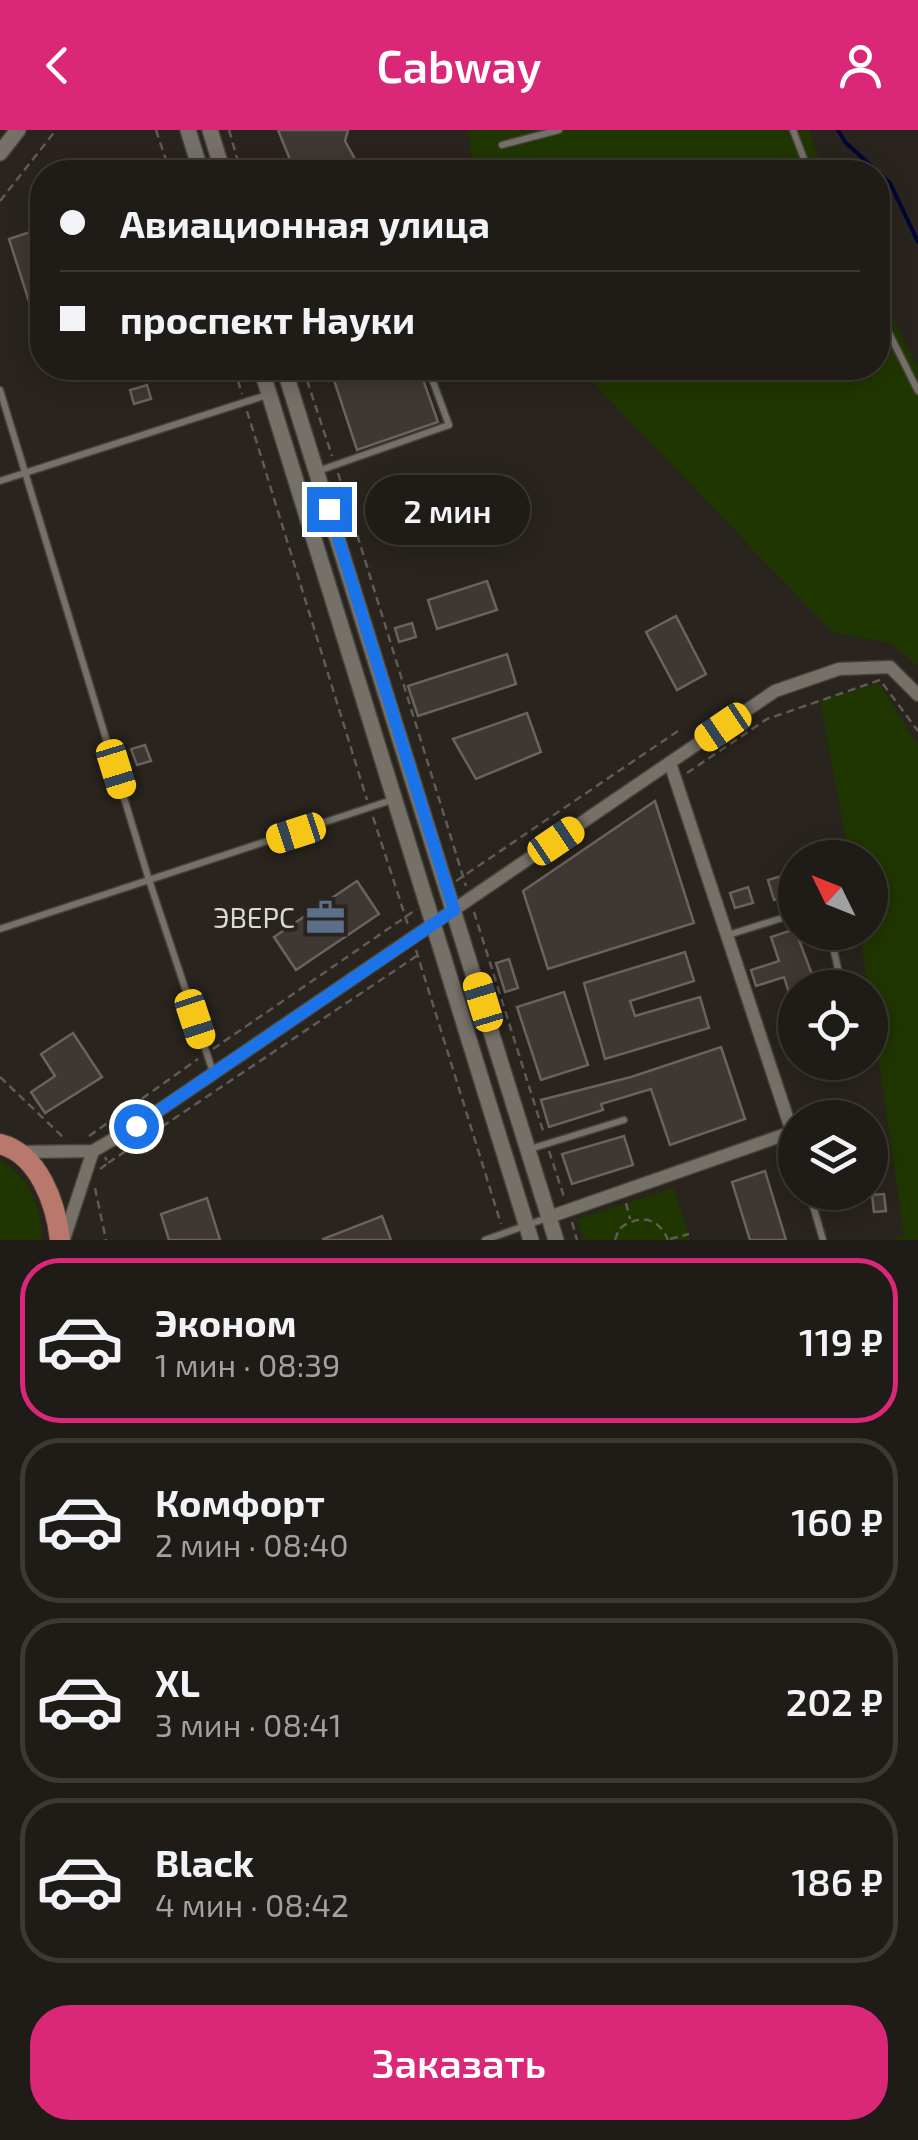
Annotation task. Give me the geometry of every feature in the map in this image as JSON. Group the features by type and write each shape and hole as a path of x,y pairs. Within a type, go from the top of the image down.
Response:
{"main road":[{"path":"7,1145 51,1198 62,1240"}],"street":[{"path":"0,153 18,130"},
{"path":"188,130 198,160"},
{"path":"210,130 219,160"},
{"path":"265,380 528,1232"},
{"path":"288,380 556,1240"},
{"path":"62,1240 94,1152 775,691 839,669 890,667 918,695"},
{"path":"670,763 782,1100"},
{"path":"549,1218 778,1142"},
{"path":"7,1145 94,1152"}],"lane":[{"path":"502,145 559,130"},
{"path":"793,130 804,160"},
{"path":"890,335 918,391"},
{"path":"317,471 449,424 432,380"},
{"path":"0,390 149,880 213,1074"},
{"path":"0,480 270,394"},
{"path":"0,929 392,800"},
{"path":"727,935 778,919"},
{"path":"528,1150 624,1120"},
{"path":"814,1210 823,1240"},
{"path":"485,1240 528,1232 549,1218"}],"path":[{"path":"32,160 56,130"},
{"path":"156,130 166,160"},
{"path":"229,130 238,160"},
{"path":"0,201 30,163"},
{"path":"307,380 578,1240"},
{"path":"676,780 767,719 880,680 918,730"},
{"path":"447,887 678,730"},
{"path":"90,1136 425,904"},
{"path":"108,1162 418,956"},
{"path":"622,1192 631,1220"},
{"path":"631,1220 654,1221 668,1240 688,1234"},
{"path":"614,1240 631,1220"}],"green space":[{"path":"468,130 809,130 819,160 472,160"},
{"path":"890,313 918,368 918,666 890,643 832,632 590,380 890,380"},
{"path":"879,683 918,746 918,1240 892,1240 904,1235 888,1100 884,1100 881,1080 888,1080 888,970 865,970 862,950 888,950 888,840 846,840 820,700"},
{"path":"0,1160 19,1175 32,1194 42,1240 0,1240"},
{"path":"674,1188 690,1240 584,1240 577,1219"}],"building":[{"path":"278,130 348,130 345,141 355,159 289,160"},
{"path":"30,232 30,305 9,239"},
{"path":"334,380 423,380 438,422 357,450"},
{"path":"147,385 151,399 134,404 130,390"},
{"path":"487,581 497,610 437,629 428,600"},
{"path":"676,616 706,674 677,690 646,632"},
{"path":"412,623 416,637 399,642 395,628"},
{"path":"507,654 516,684 418,716 408,686"},
{"path":"527,713 541,752 476,779 453,739"},
{"path":"145,745 151,761 137,765 131,749"},
{"path":"655,801 694,923 548,969 523,891"},
{"path":"778,877 778,899 774,900 768,880"},
{"path":"357,881 379,914 296,970 274,937"},
{"path":"748,887 753,903 735,908 730,893"},
{"path":"778,935 778,950 803,950 810,970 778,970 778,979 756,986 751,970 779,961 771,937"},
{"path":"685,952 694,981 630,1001 635,1016 700,997 709,1028 605,1059 584,983"},
{"path":"509,959 518,988 505,992 496,963"},
{"path":"564,992 588,1065 541,1080 517,1007"},
{"path":"73,1033 102,1077 45,1113 31,1092 55,1076 41,1054"},
{"path":"721,1047 745,1119 670,1145 651,1089 601,1104 603,1110 549,1127 541,1100 631,1077"},
{"path":"624,1136 633,1165 572,1184 562,1154"},
{"path":"765,1171 786,1240 750,1240 732,1182"},
{"path":"207,1198 220,1240 169,1240 161,1214"},
{"path":"382,1216 391,1240 323,1240 323,1239"}],"waterway":[{"path":"838,130 865,160"},
{"path":"890,183 918,242"}],"place":[{"name":"ЭВЕРС","path":"325,917"}],"route":[{"path":"136,1126 454,910 329,509"}]}
